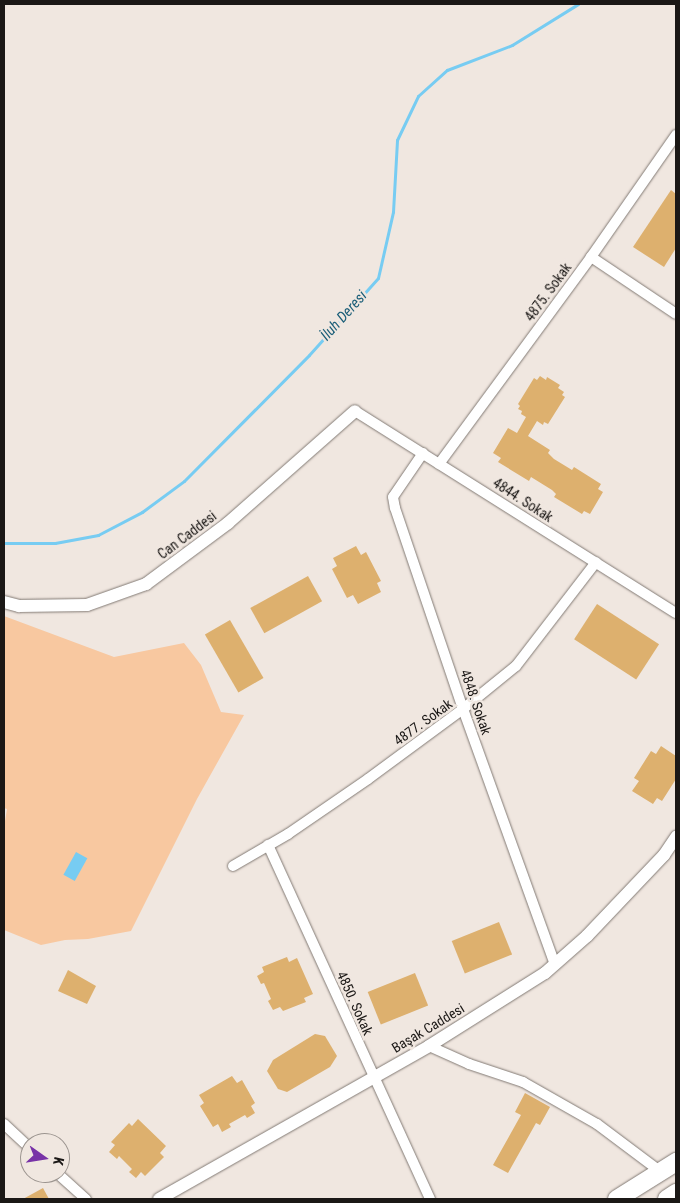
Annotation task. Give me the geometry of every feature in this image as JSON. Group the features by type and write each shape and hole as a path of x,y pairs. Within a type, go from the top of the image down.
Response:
{"highway":[{"path":"617,1199 676,1162"},
{"path":"666,1199 676,1193"}],"street":[{"name":"4875. Sokak","path":"439,464 591,257 676,135"},
{"path":"591,257 676,314"},
{"name":"4844. Sokak","path":"355,411 676,613"},
{"name":"Can Caddesi","path":"4,602 19,606 87,605 146,584 228,523 355,411"},
{"name":"4848. Sokak","path":"423,453 393,497 463,709 555,964"},
{"name":"4877. Sokak","path":"233,866 368,779 463,709 516,666 596,562"},
{"name":"Başak Caddesi","path":"159,1199 429,1046 545,973 587,936 651,869 676,837"},
{"name":"4850. Sokak","path":"268,845 430,1199"},
{"path":"429,1046 469,1064 523,1082 596,1124 660,1172"},
{"path":"4,1124 20,1139"},
{"path":"69,1183 86,1199"}],"shaded area":[{"path":"4,616 114,657 184,643 201,665 221,712 244,715 197,799 131,931 41,945 4,930 4,827 7,809 4,808"}],"water":[{"path":"76,852 87,858 75,881 63,875"}],"building":[{"path":"671,190 676,194 676,248 664,267 633,247"},
{"path":"540,376 546,380 547,377 560,385 558,388 564,392 562,395 565,397 548,424 544,422 543,425 537,421 528,436 550,450 548,453 554,459 572,470 574,467 601,484 598,489 603,492 590,514 584,511 582,514 554,497 556,494 552,490 531,477 529,481 498,462 501,458 493,453 508,428 517,433 526,417 521,414 522,411 518,409 520,406 518,404 534,378 537,380"},
{"path":"356,546 361,555 366,552 381,581 377,583 381,592 358,604 353,595 347,598 332,569 337,566 333,558"},
{"path":"308,576 322,601 264,633 250,608"},
{"path":"597,604 659,644 636,680 574,639"},
{"path":"230,620 264,678 238,693 205,634"},
{"path":"661,746 676,756 676,779 662,801 657,798 653,804 632,791 639,781 634,778 651,751 656,754"},
{"path":"499,922 512,954 465,974 452,941"},
{"path":"287,957 289,962 297,958 313,994 304,998 306,1002 283,1011 280,1007 273,1010 268,1001 271,999 264,983 261,984 257,976 264,972 262,967"},
{"path":"68,970 96,986 87,1004 58,991"},
{"path":"415,973 428,1005 381,1025 368,992"},
{"path":"315,1034 325,1036 337,1056 330,1067 287,1092 278,1089 267,1071 273,1060"},
{"path":"232,1076 237,1083 242,1080 255,1103 251,1106 255,1113 247,1118 245,1115 229,1124 231,1127 222,1132 218,1124 213,1127 200,1106 204,1103 199,1095"},
{"path":"525,1093 550,1107 540,1125 536,1123 508,1173 493,1165 521,1115 515,1112"},
{"path":"138,1119 166,1146 160,1153 164,1157 145,1176 141,1172 136,1178 129,1172 132,1169 119,1156 117,1159 109,1152 115,1145 111,1142 129,1123 132,1126"},
{"path":"43,1188 49,1199 23,1199"}],"waterway":[{"name":"İluh Deresi","path":"4,543 55,543 98,535 142,512 184,481 309,355 378,278 393,212 397,140 418,96 447,70 512,45 578,4"}]}
